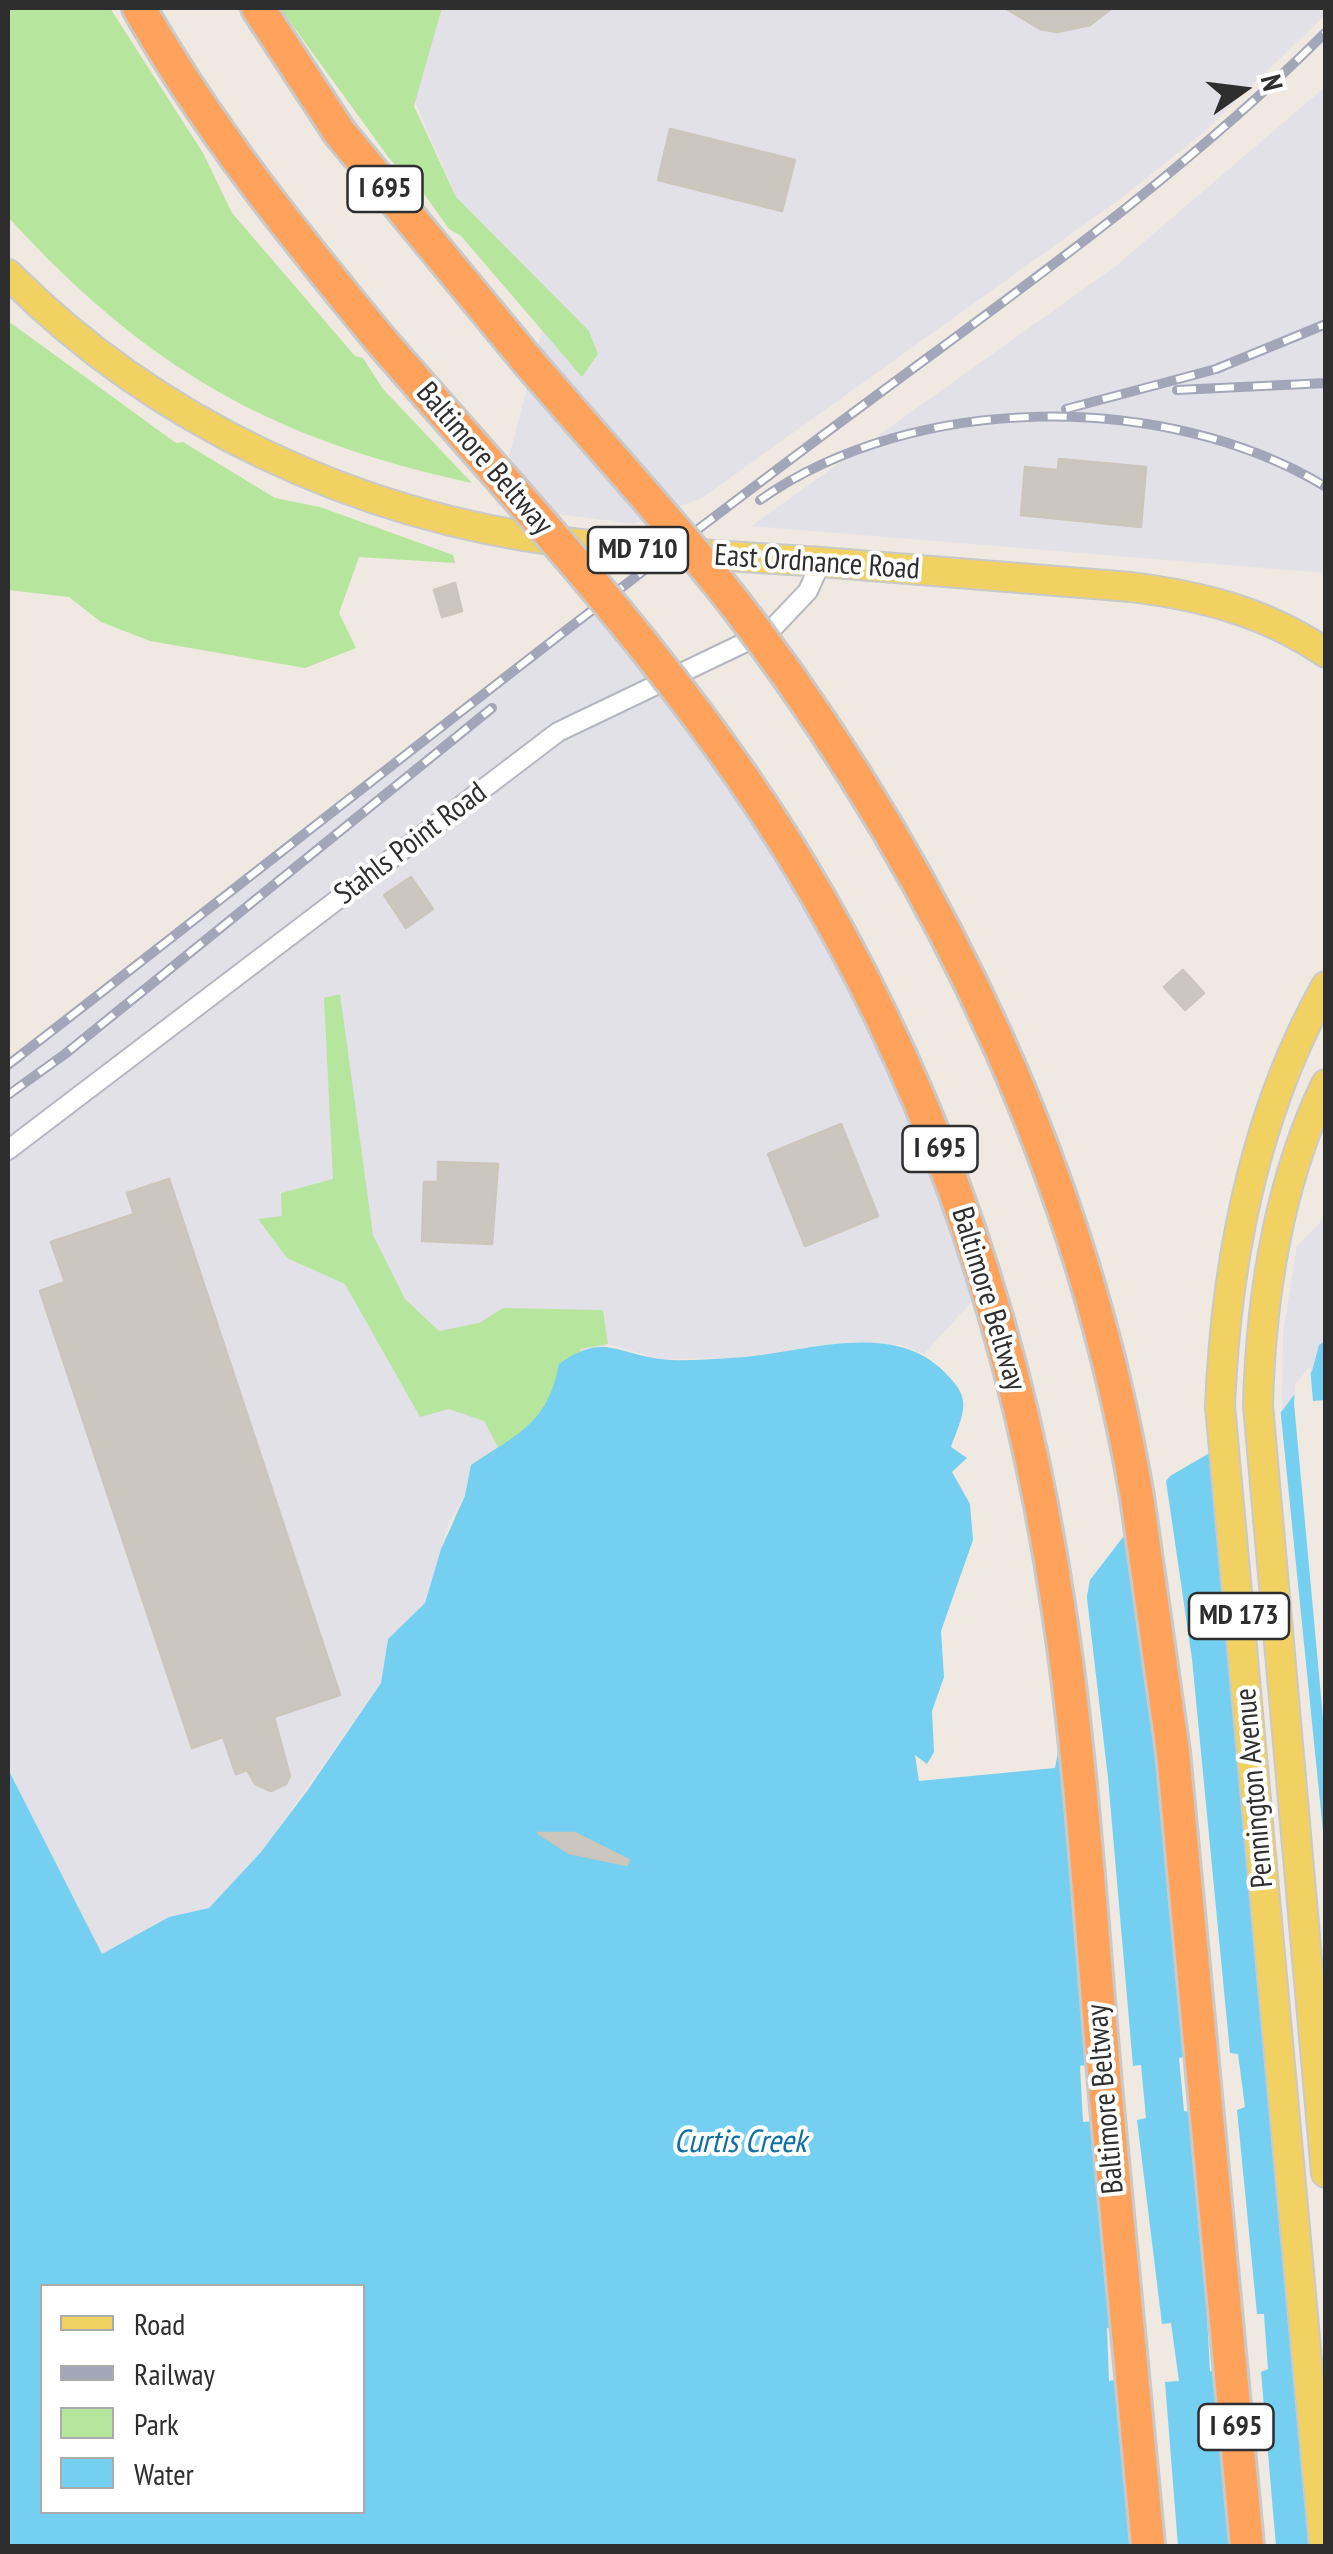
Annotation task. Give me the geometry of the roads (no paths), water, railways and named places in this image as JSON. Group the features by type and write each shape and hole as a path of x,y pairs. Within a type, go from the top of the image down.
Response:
{"highway":[{"name":"Baltimore Beltway","path":"139,8 185,88 257,191 671,679 815,891 872,996 922,1102 965,1216 1008,1354 1058,1606 1148,2546"},
{"name":"I 695","path":"258,8 340,133 750,623 896,839 956,949 1010,1063 1057,1185 1125,1423 1152,1582 1173,1752 1247,2546"}],"main road":[{"name":"East Ordnance Road","path":"8,274 84,342 171,405 262,454 350,492 432,516 562,542 1203,596 1272,622 1326,653"},
{"name":"Pennington Avenue","path":"1324,2546 1220,1406 1223,1335 1232,1271 1262,1132 1301,1029 1326,986"},
{"name":"Pennington Avenue","path":"1321,1094 1286,1190 1268,1275 1260,1335 1258,1405 1326,2172"}],"street":[{"name":"Stahls Point Road","path":"8,1150 558,732 770,630 808,592 821,562"}],"water":[{"name":"Curtis Creek","path":"1325,1341 1325,2546 8,2546 8,1769 102,1954 169,1917 209,1908 261,1852 381,1683 388,1639 425,1603 441,1549 465,1496 471,1465 517,1435 539,1414 559,1364 598,1347 686,1360 866,1343 892,1345 917,1353 939,1367 962,1395 963,1412 951,1447 967,1458 952,1472 970,1504 973,1540 941,1631 944,1677 932,1711 934,1752 927,1764 915,1755 919,1781 1055,1768 1090,1580 1170,1476 1282,1411 1312,1371 1319,1345"}],"railway":[{"path":"8,1065 606,600 1139,198 1266,90 1326,32"},
{"path":"1066,409 1216,369 1326,324"},
{"path":"1177,390 1326,383"},
{"path":"760,500 822,464 890,439 964,423 1040,417 1117,420 1192,433 1262,455 1326,487"},
{"path":"8,1095 65,1054 492,708"}]}
